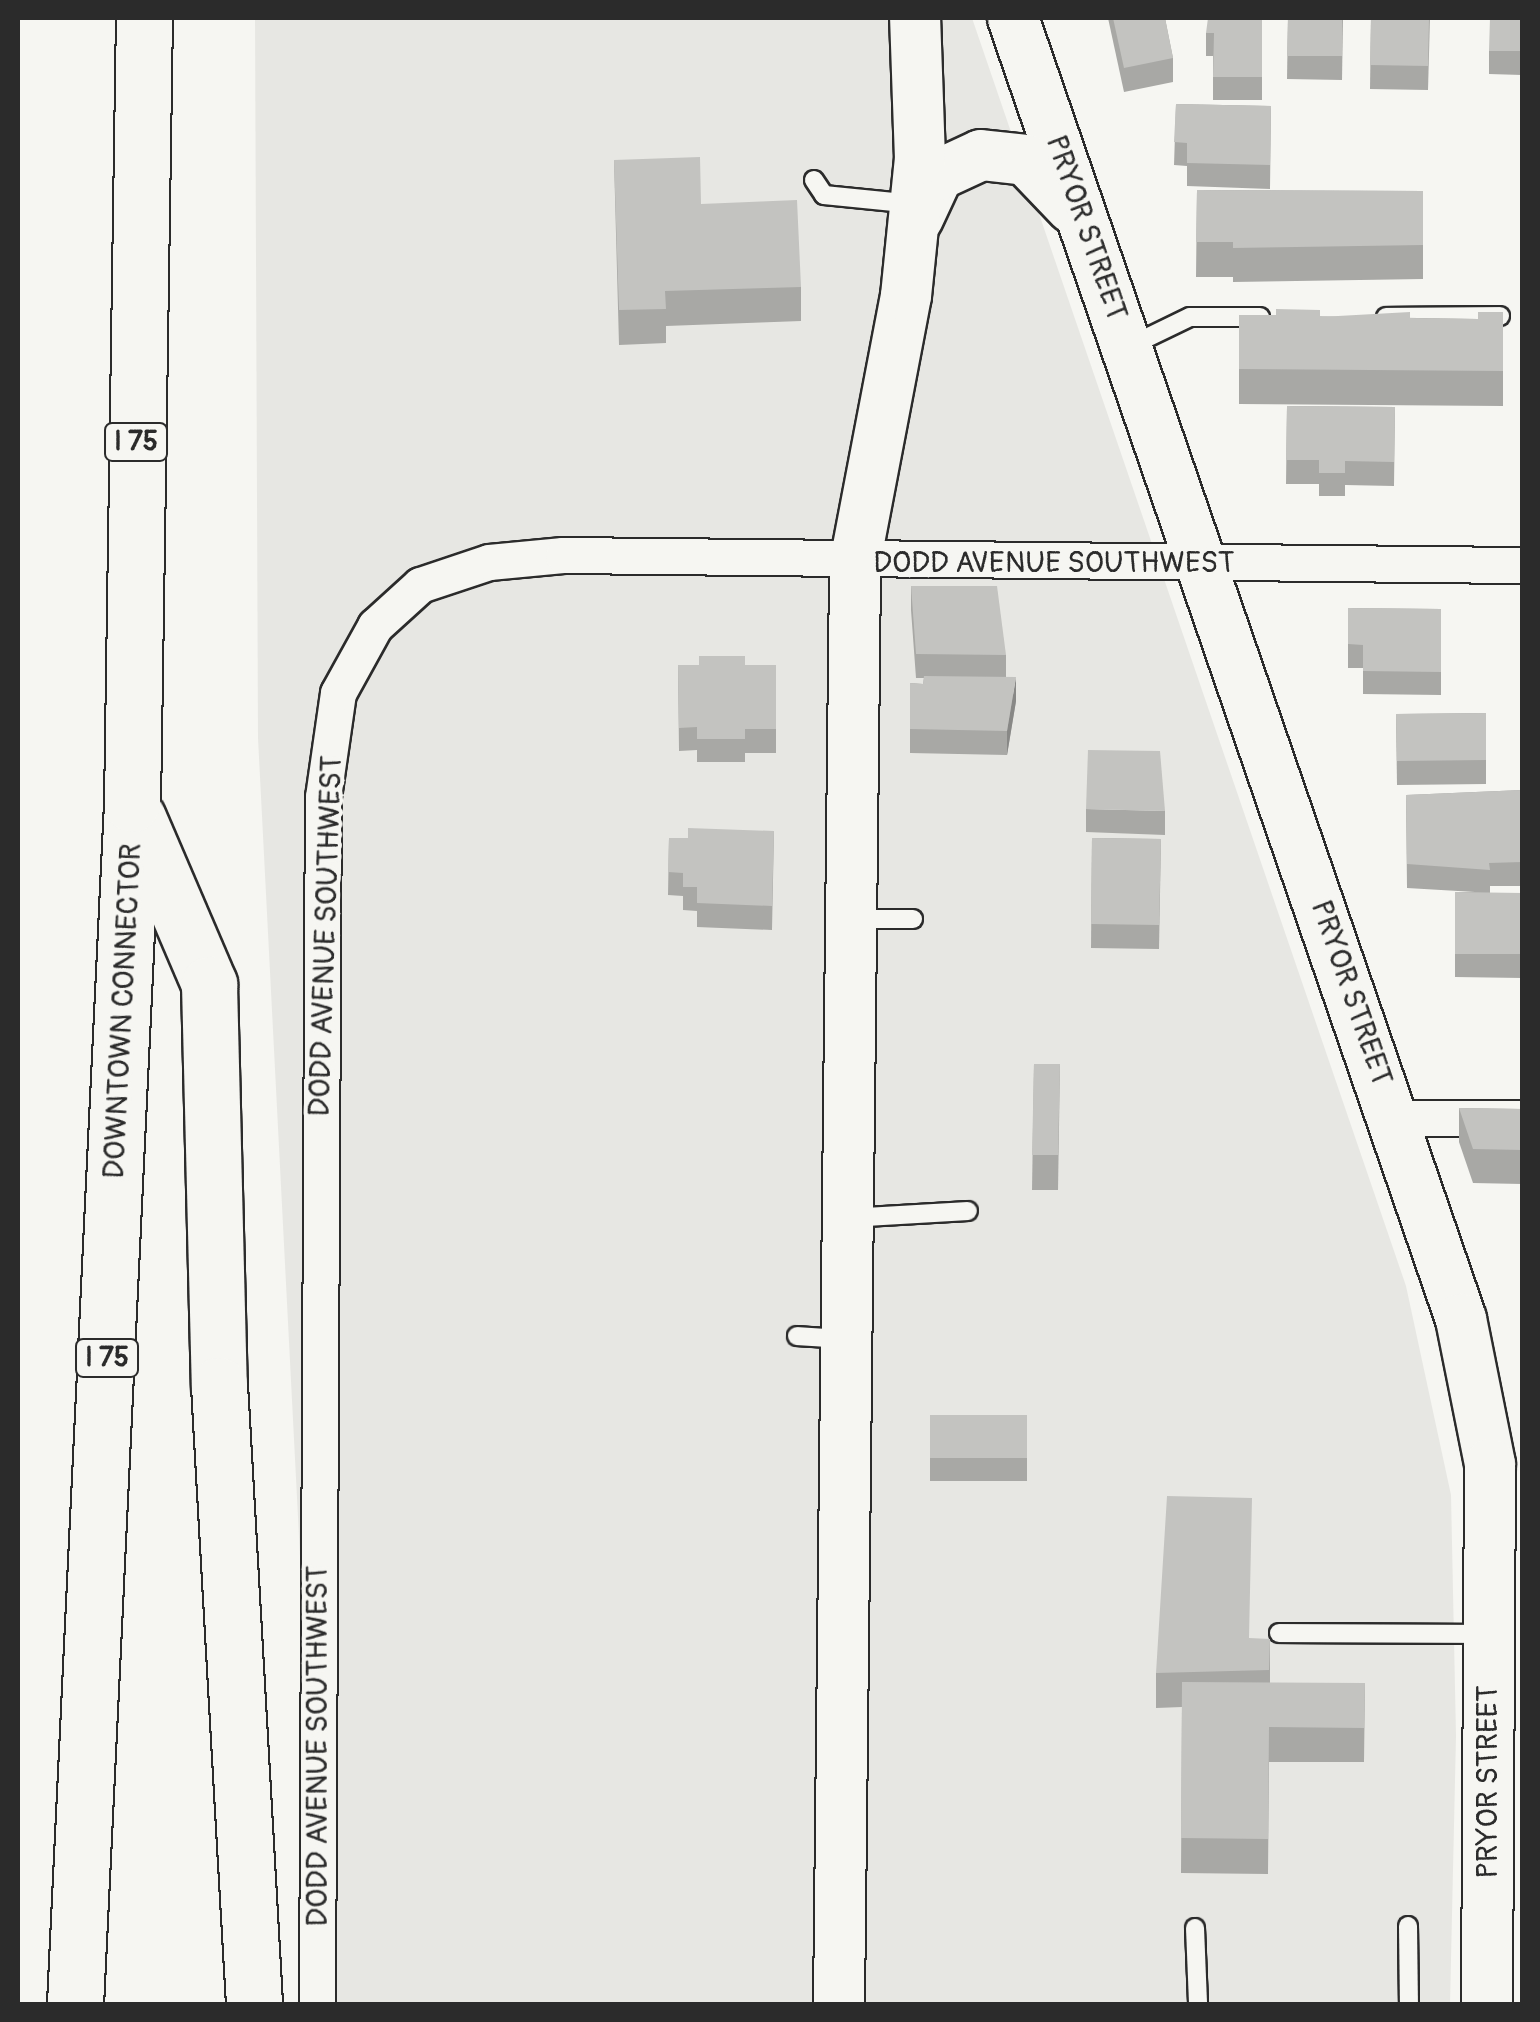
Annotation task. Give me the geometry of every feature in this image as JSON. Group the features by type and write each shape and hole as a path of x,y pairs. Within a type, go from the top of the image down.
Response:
{"highway":[{"name":"DOWNTOWN CONNECTOR","path":"75,2004 132,804 144,18"},
{"path":"132,804 209,984 219,1384 254,2004"},
{"path":"82,1912 109,2004"}],"main road":[{"path":"839,2004 820,1338 846,1218 855,563 914,219 915,18"},
{"name":"PRYOR STREET","path":"1013,18 1460,1319 1490,1464 1487,2004"},
{"path":"914,219 938,174 981,155 1026,160 1085,224"}],"street":[{"name":"DODD AVENUE SOUTHWEST","path":"316,2004 323,798 338,693 375,626 420,585 489,562 562,555 855,563 1522,565"},
{"path":"1394,1118 1522,1118"}],"lane":[{"path":"814,180 824,195 914,219"},
{"path":"1366,317 1503,316"},
{"path":"1128,348 1190,318 1288,317"},
{"path":"850,918 913,918"},
{"path":"846,1218 968,1211"},
{"path":"1278,1633 1489,1634"},
{"path":"1408,1926 1409,2004"},
{"path":"1195,1928 1198,2004"}],"shaded area":[{"path":"255,18 972,18 1406,1286 1451,1495 1456,1736 1450,2004 323,2004 258,738"}],"building":[{"path":"1113,18 1165,18 1173,58 1124,68"},
{"path":"1208,18 1262,18 1262,77 1213,77 1214,33 1206,33"},
{"path":"1288,18 1342,18 1342,56 1287,56"},
{"path":"1371,18 1429,18 1428,66 1370,65"},
{"path":"1490,18 1522,18 1522,51 1489,51"},
{"path":"1176,104 1271,106 1270,165 1187,163 1187,143 1174,142"},
{"path":"700,157 701,204 797,200 801,287 665,291 666,309 619,310 614,160"},
{"path":"1197,190 1423,191 1423,245 1233,248 1233,242 1196,242"},
{"path":"1276,309 1320,310 1320,317 1410,312 1410,318 1478,319 1478,312 1503,312 1503,371 1239,369 1239,315 1276,315"},
{"path":"1287,406 1395,407 1394,462 1345,461 1345,473 1319,473 1319,460 1286,460"},
{"path":"911,586 997,586 1006,655 916,654"},
{"path":"1348,608 1441,609 1441,672 1363,671 1363,645 1348,644"},
{"path":"699,656 745,656 745,665 776,665 776,729 745,729 745,739 697,739 697,727 679,728 678,665 699,665"},
{"path":"924,676 1016,677 1007,731 910,729 910,683 923,684"},
{"path":"1486,713 1486,760 1397,761 1396,714"},
{"path":"1088,750 1160,751 1165,811 1086,809"},
{"path":"1522,790 1522,862 1489,863 1490,870 1407,864 1406,795"},
{"path":"688,828 774,831 772,906 697,903 697,887 683,887 683,873 668,872 669,838 688,838"},
{"path":"1092,838 1161,839 1159,925 1091,924"},
{"path":"1455,892 1522,893 1522,954 1455,954"},
{"path":"1034,1064 1060,1064 1058,1155 1032,1155"},
{"path":"1459,1108 1522,1109 1522,1150 1473,1149"},
{"path":"930,1415 1027,1415 1027,1458 930,1458"},
{"path":"1167,1496 1252,1498 1249,1638 1270,1639 1269,1670 1156,1673"},
{"path":"1182,1682 1365,1683 1364,1728 1269,1727 1268,1839 1181,1838"}]}
